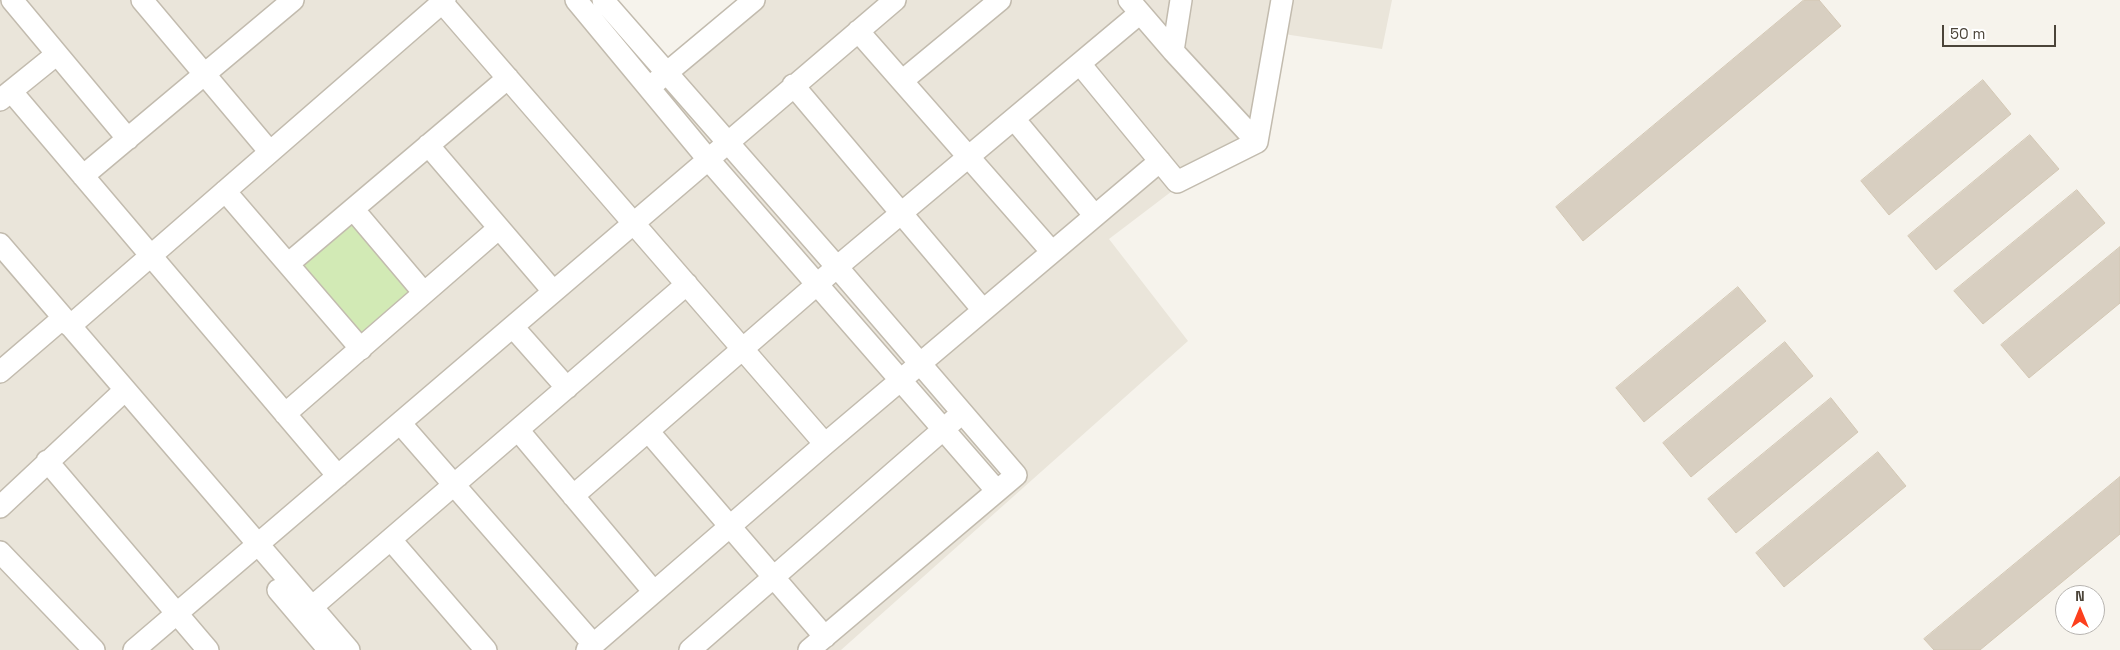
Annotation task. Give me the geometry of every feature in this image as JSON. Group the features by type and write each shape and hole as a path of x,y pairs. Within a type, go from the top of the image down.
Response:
{"street":[{"path":"12,0 128,139"},
{"path":"142,0 270,152"},
{"path":"576,0 708,158 900,381 944,428 998,491"},
{"path":"603,0 1016,475 817,643 773,577 648,431"},
{"path":"649,88 754,0"},
{"path":"134,650 895,0"},
{"path":"902,81 1000,0"},
{"path":"1173,51 1181,0"},
{"path":"1257,142 1282,0"},
{"path":"0,372 151,256 442,1 825,444"},
{"path":"83,176 205,74 282,3"},
{"path":"573,496 818,284 1080,64 1135,6 1173,51 1257,142"},
{"path":"858,31 1052,252"},
{"path":"57,54 6,96 83,176 338,476"},
{"path":"1080,64 1177,182 1257,142"},
{"path":"288,264 508,78"},
{"path":"794,86 983,310"},
{"path":"1014,119 1095,216"},
{"path":"428,145 553,291"},
{"path":"400,423 590,647 920,363 1160,161"},
{"path":"225,191 360,349"},
{"path":"353,209 424,294"},
{"path":"285,414 499,228"},
{"path":"0,244 120,394 252,548 329,650"},
{"path":"0,265 62,323"},
{"path":"312,607 687,284"},
{"path":"514,326 567,388"},
{"path":"0,507 120,394"},
{"path":"690,650 962,412"},
{"path":"518,430 654,592"},
{"path":"47,462 208,650"},
{"path":"391,540 486,650"},
{"path":"252,548 312,607 349,650"},
{"path":"0,552 94,650"}],"shaded area":[{"path":"0,0 565,0 648,94 763,0 1392,0 1382,49 1271,32 1255,128 1109,239 1188,341 841,650 0,650"}],"green space":[{"path":"353,222 412,293 361,336 301,265"}],"building":[{"path":"1804,0 1819,0 1841,26 1583,241 1556,207"},
{"path":"1983,80 2011,114 1889,215 1861,181"},
{"path":"2030,135 2059,169 1936,270 1908,236"},
{"path":"2077,190 2105,223 1983,324 1954,291"},
{"path":"2120,247 2120,303 2029,378 2001,345"},
{"path":"1738,287 1766,321 1644,422 1616,388"},
{"path":"1785,342 1813,376 1691,477 1663,443"},
{"path":"1831,398 1858,432 1736,533 1708,499"},
{"path":"1878,452 1906,486 1784,587 1756,553"},
{"path":"2120,477 2120,534 2058,585 2055,585 2055,588 1980,650 1934,650 1924,639"}]}
